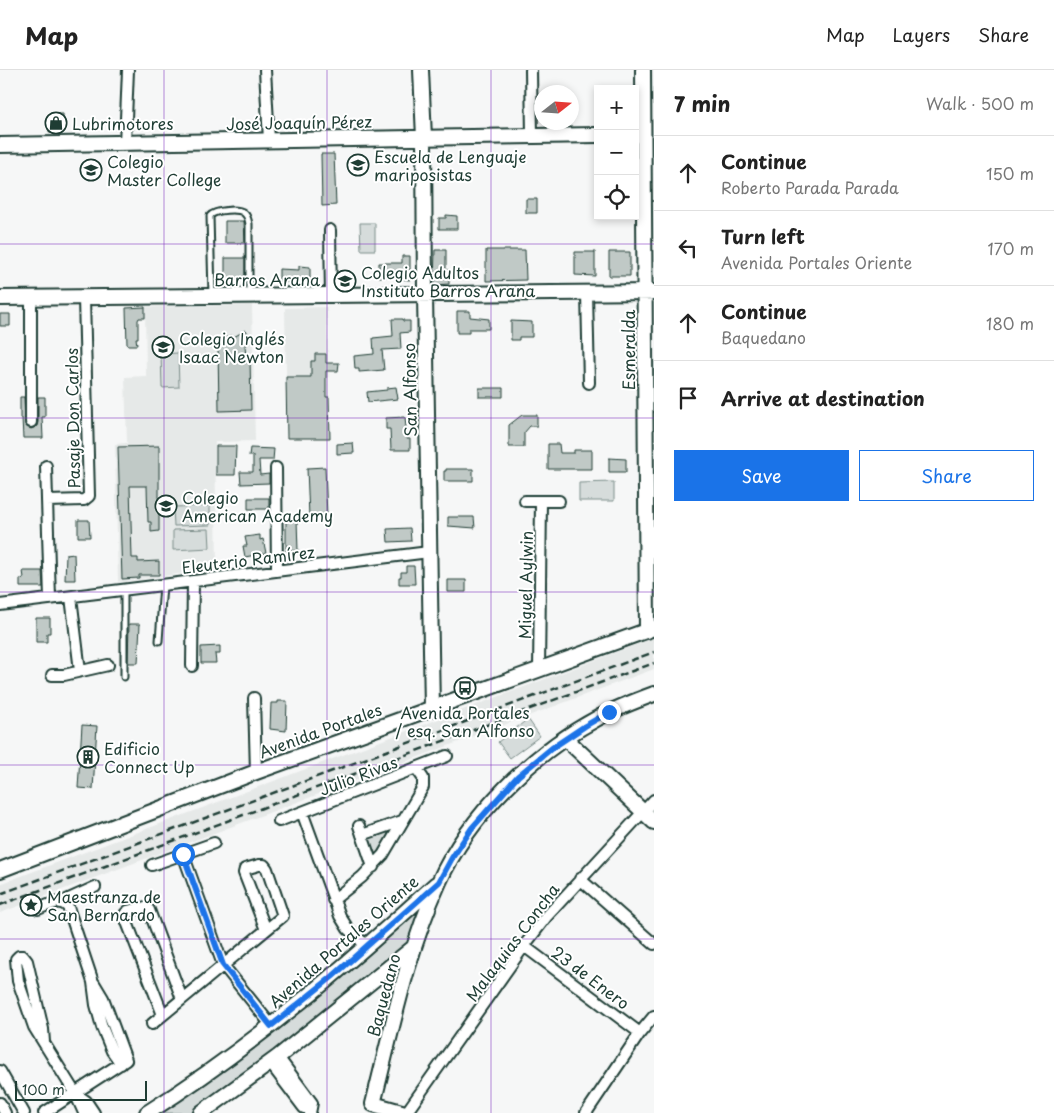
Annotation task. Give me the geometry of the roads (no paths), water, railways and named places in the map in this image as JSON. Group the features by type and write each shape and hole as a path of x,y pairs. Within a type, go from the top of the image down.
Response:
{"street":[{"path":"125,143 128,70"},
{"path":"265,70 269,140"},
{"name":"San Alfonso","path":"421,70 424,138 432,708"},
{"path":"531,70 532,136"},
{"name":"Esmeralda","path":"643,70 650,293 651,629"},
{"name":"José Joaquín Pérez","path":"0,145 594,135"},
{"path":"330,230 330,296"},
{"path":"587,293 589,382"},
{"name":"Barros Arana","path":"0,298 650,293"},
{"path":"31,298 31,422"},
{"name":"Pasaje Don Carlos","path":"47,501 84,500 89,496 84,298"},
{"path":"46,466 50,599"},
{"path":"276,468 277,571"},
{"path":"525,501 559,501"},
{"name":"Miguel Aylwin","path":"539,670 541,501"},
{"name":"Eleuterio Ramírez","path":"0,606 429,552"},
{"path":"192,666 193,581"},
{"path":"71,596 80,671"},
{"name":"Avenida Portales","path":"0,870 256,772 651,629"},
{"path":"52,675 108,665"},
{"name":"Baquedano","path":"372,1108 413,948 439,882 463,841 492,804 535,760 565,738 603,715 654,694"},
{"path":"254,698 256,772"},
{"path":"565,738 654,822"},
{"name":"Julio Rivas","path":"279,821 447,756"},
{"path":"334,900 372,867 383,854 423,787 422,778 416,768"},
{"name":"Malaquias Concha","path":"406,1113 547,916 654,800"},
{"path":"302,812 340,916 348,929 368,946"},
{"path":"372,867 360,831 402,821"},
{"path":"152,865 214,843"},
{"path":"183,854 223,965 271,1026"},
{"path":"152,1024 283,916 267,868 264,865 259,865 245,869 244,873 266,930"},
{"path":"580,879 654,944"},
{"name":"Avenida Portales Oriente","path":"147,1113 213,1069 304,1000 439,882"},
{"path":"38,908 55,902 62,902 95,887"},
{"path":"44,1113 123,1062 112,1051 102,1028 93,982 68,906 62,902"},
{"path":"163,1015 126,917 125,914 128,911 146,907 150,910 182,999"},
{"path":"404,913 415,915 423,922"},
{"name":"23 de Enero","path":"524,946 640,1033"},
{"path":"201,1113 274,1060 413,948"},
{"path":"44,1042 43,1029 27,961 23,956 19,956 15,962 18,980 31,1020 44,1042 75,1093 84,1113"},
{"path":"384,972 392,972 404,979"},
{"path":"586,1113 640,1033 654,1016"},
{"path":"274,1060 306,1109"},
{"path":"0,1071 24,1113"},
{"path":"75,1093 86,1101 94,1113"},
{"path":"0,1103 5,1113"},
{"path":"372,1108 406,1113"}],"lane":[{"path":"212,297 210,216 218,211 240,212 248,217 249,296"},
{"path":"159,641 163,585"},
{"path":"124,590 124,677"}],"railway":[{"path":"0,894 654,652"},
{"path":"0,905 654,663"}],"place":[{"name":"Lubrimotores","path":"56,123"},
{"name":"Escuela de Lenguaje mariposistas","path":"358,165"},
{"name":"Colegio Master College","path":"91,170"},
{"name":"Colegio Adultos Instituto Barros Arana","path":"345,281"},
{"name":"Colegio Inglés Isaac Newton","path":"163,347"},
{"name":"Colegio American Academy","path":"166,506"},
{"name":"Avenida Portales / esq. San Alfonso","path":"465,688"},
{"name":"Edificio Connect Up","path":"88,757"},
{"name":"Maestranza de San Bernardo","path":"31,905"}]}
